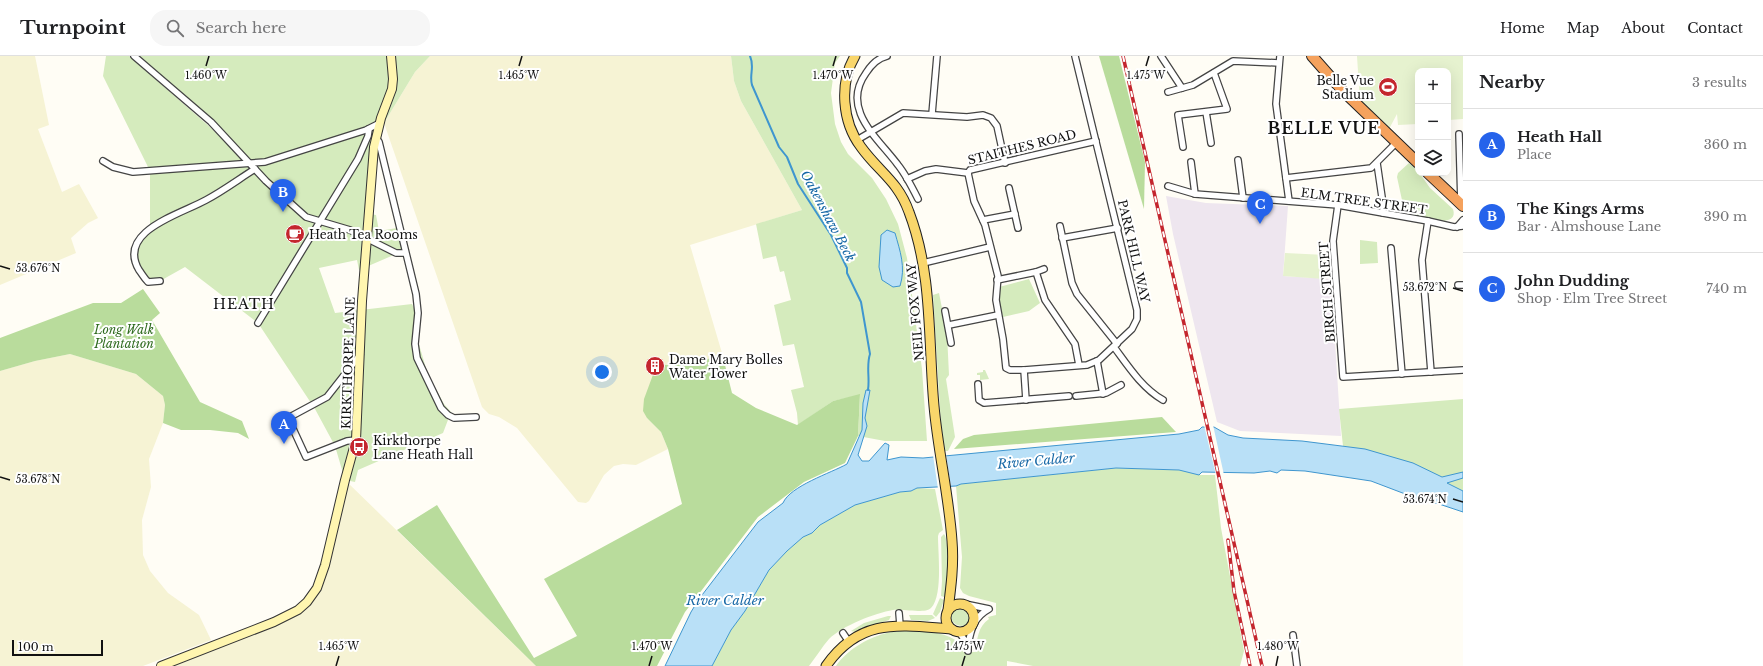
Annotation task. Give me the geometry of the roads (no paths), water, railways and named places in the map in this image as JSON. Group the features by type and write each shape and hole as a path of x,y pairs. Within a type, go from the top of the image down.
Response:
{"highway":[{"path":"1312,56 1342,90 1415,160"},
{"path":"1431,176 1462,205"}],"main road":[{"name":"NEIL FOX WAY","path":"855,56 847,75 844,93 846,110 856,140 896,186 906,204 918,238 923,263 928,300 937,432 952,541 952,587 947,614"},
{"path":"826,666 840,649 849,642 873,629 900,625 930,627 955,631 968,630 973,623 974,614 972,610 963,604 954,594 952,587"},
{"path":"930,627 947,614 956,604 963,604"},
{"path":"947,614 947,624 955,631"}],"street":[{"path":"134,56 211,122 266,181 306,217 350,230 367,237 396,253 405,254"},
{"name":"KIRKTHORPE LANE","path":"160,666 274,622 298,610 307,602 317,588 325,566 356,440 367,237 376,138 392,89 393,79 391,56"},
{"path":"887,56 881,58 871,66 863,77 857,92 858,110 871,131 907,179 918,199"},
{"path":"932,114 937,56"},
{"name":"PARK HILL WAY","path":"968,173 974,201 984,220 998,276 996,300 1003,339 1005,365 1010,370 1024,370 1079,365 1097,361 1132,329 1136,319 1137,310 1075,56"},
{"path":"1161,56 1182,88"},
{"path":"1280,56 1276,104 1289,201"},
{"path":"1168,92 1193,85 1214,74 1233,61 1279,63"},
{"path":"1183,147 1178,115 1227,109 1214,74"},
{"path":"1206,112 1211,143"},
{"path":"856,140 903,113 967,117 983,116 991,118 997,126 1005,163"},
{"path":"103,161 113,167 133,172 249,162 265,162 369,129 380,123"},
{"path":"258,323 318,221 358,159 368,136 369,129"},
{"path":"1458,134 1462,205"},
{"path":"376,138 379,142 405,254 416,294 418,313 416,351 423,372 440,408 448,415 454,418 476,417"},
{"name":"STAITHES ROAD","path":"907,179 925,171 936,169 968,173 970,170 1096,141"},
{"path":"1286,178 1371,168 1393,146"},
{"path":"1238,160 1243,198"},
{"path":"1192,162 1194,194"},
{"path":"1376,162 1383,204 1383,213"},
{"path":"160,281 148,282 134,262 133,252 140,237 154,226 207,200 255,169"},
{"name":"ELM TREE STREET","path":"1168,186 1194,194 1338,205 1460,226 1463,220"},
{"path":"1009,188 1018,228"},
{"name":"BIRCH STREET","path":"1338,205 1333,241 1343,377 1402,374"},
{"path":"984,220 1015,214"},
{"path":"1428,221 1422,260 1431,372"},
{"path":"1060,226 1072,283 1077,294 1144,384 1151,392 1162,400"},
{"path":"1062,238 1118,228"},
{"path":"923,263 990,247"},
{"path":"1392,248 1402,374 1463,370"},
{"path":"997,280 1044,269"},
{"path":"1036,272 1045,300 1075,344 1079,365"},
{"path":"945,311 951,343"},
{"path":"948,325 998,315"},
{"path":"356,440 347,441 306,457 288,418 327,397 360,355"},
{"path":"1097,361 1103,394"},
{"path":"1024,370 1026,400"},
{"path":"978,384 979,400 981,402 1069,396"},
{"path":"1076,396 1103,394 1112,391 1121,384"},
{"path":"955,631 968,648 973,623 982,613 992,609 963,604"},
{"path":"899,613 900,625"},
{"path":"842,633 849,642"},
{"path":"1293,635 1297,666"}],"water":[{"path":"887,230 895,233 900,253 902,279 900,286 893,287 882,280 879,267 881,235"},
{"name":"River Calder","path":"866,390 870,390 865,418 867,426 858,455 862,461 869,461 885,443 889,445 887,460 901,457 923,458 1179,434 1199,430 1202,427 1214,427 1228,435 1243,438 1302,441 1365,449 1413,463 1442,477 1463,472 1463,478 1447,483 1463,491 1463,512 1421,500 1371,481 1305,471 1281,470 1277,473 1270,471 1254,473 1202,472 1199,475 1179,470 1116,468 961,484 956,486 917,488 911,491 900,492 855,505 820,525 812,533 803,537 769,570 745,611 731,630 712,666 665,666 691,612 699,599 758,522 783,503 794,491 812,480 847,464 862,430 863,403"}],"waterway":[{"name":"Oakenshaw Beck","path":"750,56 752,64 752,85 779,147 787,157 798,184 831,235 861,302 870,354 868,363 868,390"}],"railway":[{"path":"1123,56 1262,666"},
{"path":"1228,540 1234,591 1250,666"}],"place":[{"name":"Belle Vue Stadium","path":"1388,87"},
{"name":"The Kings Arms","path":"283,212"},
{"name":"John Dudding","path":"1260,224"},
{"name":"Heath Tea Rooms","path":"295,234"},
{"name":"Dame Mary Bolles Water Tower","path":"655,366"},
{"name":"Heath Hall","path":"284,444"},
{"name":"Kirkthorpe Lane Heath Hall","path":"359,447"}],"district":[{"name":"BELLE VUE","path":"1324,128"},
{"name":"HEATH","path":"244,304"}],"park label":[{"name":"Long Walk Plantation","path":"124,336"}]}
